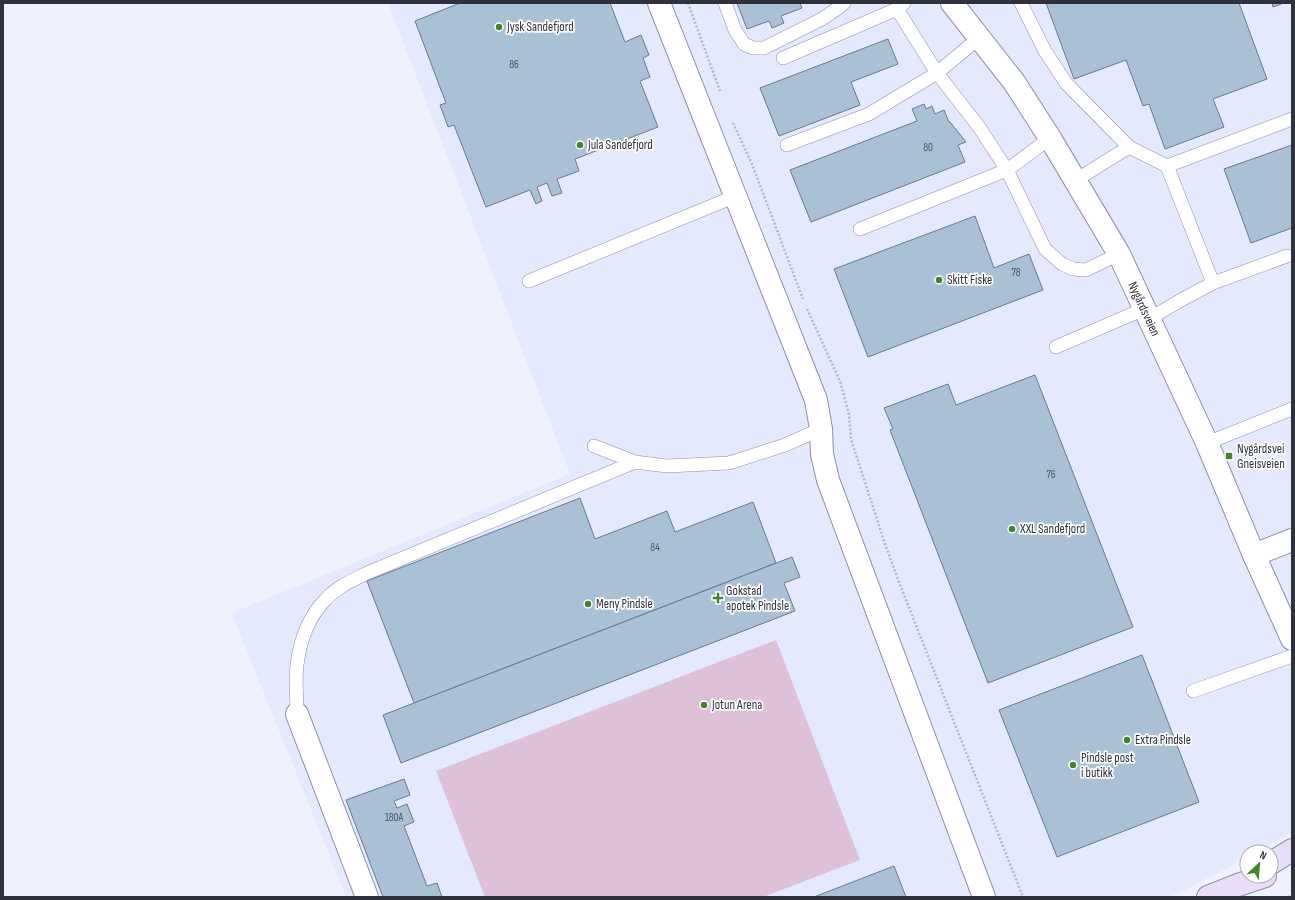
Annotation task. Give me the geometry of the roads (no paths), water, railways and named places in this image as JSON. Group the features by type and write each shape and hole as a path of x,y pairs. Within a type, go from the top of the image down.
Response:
{"main road":[{"path":"1279,858 1292,850"},
{"path":"1279,872 1292,868"},
{"path":"1208,897 1239,882"}],"street":[{"path":"659,3 816,400 821,429 822,454 828,480 984,897"},
{"name":"Nygårdsveien","path":"952,3 1014,82 1076,180 1119,254 1207,443 1254,555 1292,639"},
{"path":"1254,555 1292,540"},
{"path":"297,714 367,897"}],"lane":[{"path":"725,3 735,30 744,44 753,48 764,48 822,19 844,3"},
{"path":"1022,3 1046,51 1066,83 1129,147 1166,166 1213,283"},
{"path":"783,58 900,6 937,73 979,127 1007,170 1045,249 1062,264 1073,269 1086,270 1119,254"},
{"path":"787,144 869,114 937,73 979,38"},
{"path":"1166,166 1292,119"},
{"path":"860,229 1007,170 1050,138"},
{"path":"1076,180 1129,147"},
{"path":"529,281 736,196"},
{"path":"1056,347 1146,314 1181,300 1213,283 1287,256"},
{"path":"1207,443 1292,409"},
{"path":"594,446 636,462 667,466 729,463 785,445 821,429"},
{"path":"297,714 296,666 301,641 313,615 326,598 344,585 367,573 636,462"},
{"path":"1193,691 1292,656"}],"place":[{"name":"Jysk Sandefjord","path":"499,27"},
{"name":"Jula Sandefjord","path":"580,145"},
{"name":"Skitt Fiske","path":"939,280"},
{"name":"Nygårdsvei Gneisveien","path":"1229,456"},
{"name":"XXL Sandefjord","path":"1012,529"},
{"name":"Gokstad apotek Pindsle","path":"718,598"},
{"name":"Meny Pindsle","path":"588,604"},
{"name":"Jotun Arena","path":"704,705"},
{"name":"Extra Pindsle","path":"1127,740"},
{"name":"Pindsle post i butikk","path":"1073,765"}]}
